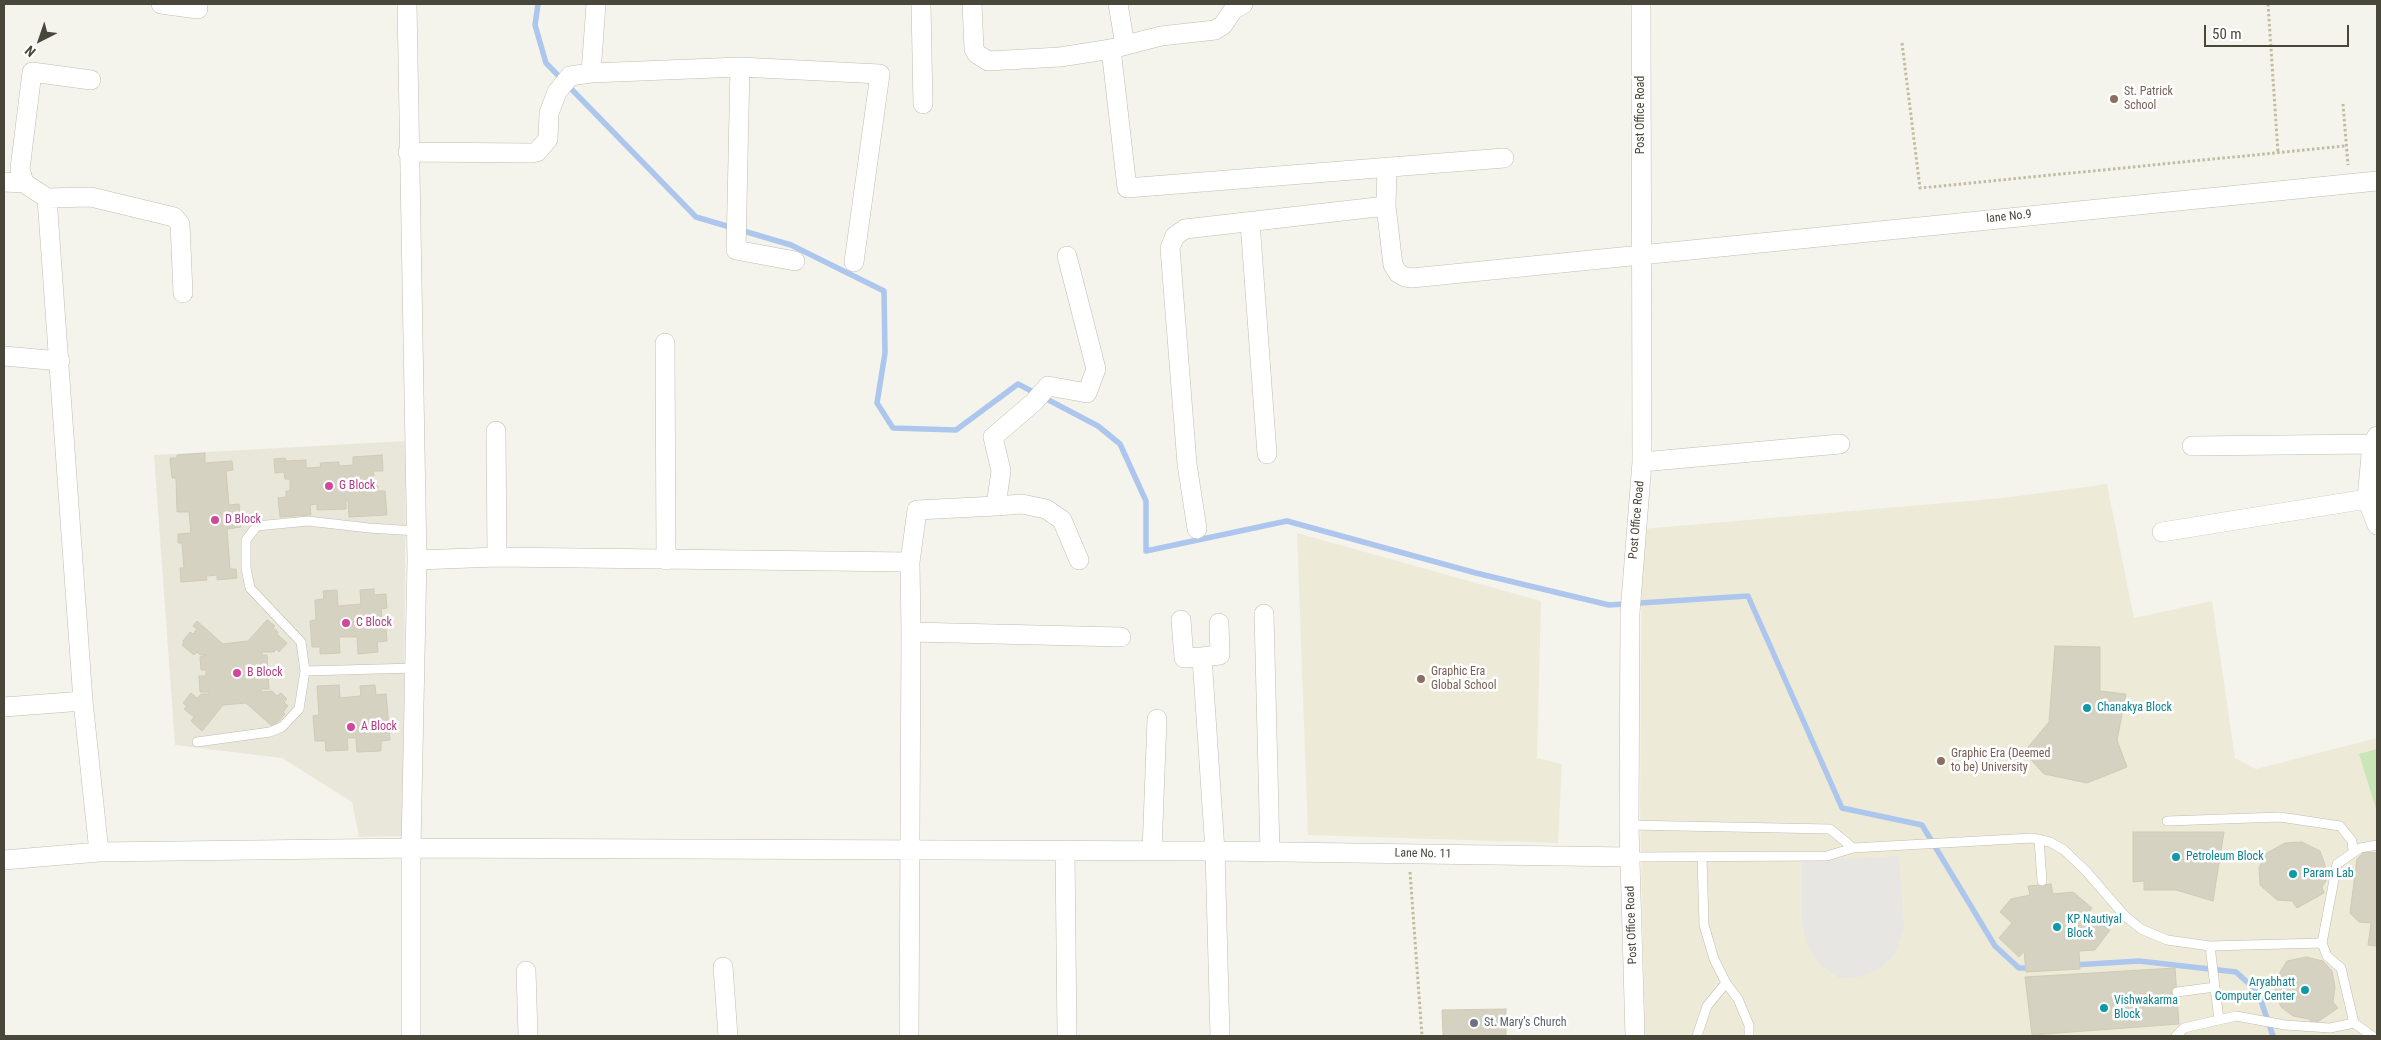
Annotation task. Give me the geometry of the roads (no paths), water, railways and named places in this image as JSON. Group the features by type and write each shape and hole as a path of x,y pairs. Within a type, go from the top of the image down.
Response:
{"street":[{"path":"161,4 198,9"},
{"path":"407,4 408,152 417,560 411,848 411,1036"},
{"path":"591,73 596,4"},
{"path":"921,4 923,104"},
{"path":"972,4 974,49 977,54 988,61 1060,57 1118,47 1162,36 1215,30 1223,25 1233,10 1243,4"},
{"path":"1118,4 1118,47 1127,188 1504,158"},
{"name":"Post Office Road","path":"1635,1036 1629,826 1630,613 1642,462 1641,4"},
{"path":"408,152 537,152 548,139 549,113 557,92 570,76 591,73 740,67 880,74 854,262"},
{"path":"740,67 736,250 795,261"},
{"path":"24,183 20,169 32,72 91,80"},
{"path":"1197,529 1187,464 1170,248 1175,236 1185,229 1386,206 1387,167"},
{"name":"lane No.9","path":"1386,206 1393,265 1405,277 2377,181"},
{"path":"4,182 24,183 47,198 91,197 174,217 180,224 184,293"},
{"path":"47,198 83,701 100,852"},
{"path":"1250,222 1267,454"},
{"path":"996,506 1001,471 993,437 1034,402 1048,386 1087,393 1096,369 1066,256"},
{"path":"665,343 666,560"},
{"path":"4,356 60,361"},
{"path":"496,431 497,558"},
{"path":"2192,446 2375,440 2367,499 2377,525"},
{"path":"1642,462 1840,444"},
{"path":"2162,532 2367,499"},
{"path":"909,1036 910,562 917,510 1022,504 1046,509 1062,520 1078,560"},
{"path":"417,560 497,558 910,562"},
{"path":"1264,614 1270,852"},
{"path":"1181,620 1184,658 1220,655 1219,623"},
{"path":"911,632 1121,638"},
{"path":"1202,657 1215,852 1220,1036"},
{"path":"4,707 83,701"},
{"path":"1152,851 1157,719"},
{"name":"Lane No. 11","path":"4,860 100,852 411,848 1152,851 1630,857"},
{"path":"1065,851 1067,1036"},
{"path":"723,967 728,1036"},
{"path":"526,970 528,1036"}],"lane":[{"path":"197,742 270,732 282,727 299,709 305,671 301,642 250,588 246,568 246,540 256,526 308,521 416,531"},
{"path":"305,671 415,668"},
{"path":"2167,820 2280,817 2340,826 2352,841 2354,851"},
{"path":"1629,826 1830,829 1853,848"},
{"path":"1630,857 1828,856 1853,848 2039,840 2050,842 2075,859 2124,915 2141,929 2167,940 2210,946 2322,943"},
{"path":"2039,840 2042,881"},
{"path":"2372,1036 2354,1023 2340,968 2328,956 2322,943 2337,864 2360,848 2377,846"},
{"path":"1702,857 1704,925 1714,959 1726,983 1738,999 1749,1025 1750,1036"},
{"path":"2210,946 2219,1020"},
{"path":"1697,1036 1707,1006 1726,983"},
{"path":"2177,992 2214,983"},
{"path":"2176,1036 2184,1028 2236,1016 2278,1024 2330,1028 2354,1023"}],"waterway":[{"path":"538,4 535,25 546,63 696,217 791,245 884,291 885,353 877,403 893,428 956,430 1018,384 1098,426 1120,444 1146,501 1146,551 1287,521 1476,573 1609,605 1748,596 1842,808 1922,825 1995,946 2019,968 2031,968"},
{"path":"2073,965 2139,961 2236,972 2258,992 2273,1036"}],"place":[{"name":"St. Patrick School","path":"2114,99"},
{"name":"G Block","path":"329,486"},
{"name":"D Block","path":"215,520"},
{"name":"C Block","path":"346,623"},
{"name":"B Block","path":"237,673"},
{"name":"Graphic Era Global School","path":"1421,679"},
{"name":"Chanakya Block","path":"2087,708"},
{"name":"A Block","path":"351,727"},
{"name":"Graphic Era (Deemed to be) University","path":"1941,761"},
{"name":"Petroleum Block","path":"2176,857"},
{"name":"Param Lab","path":"2293,874"},
{"name":"KP Nautiyal Block","path":"2057,927"},
{"name":"Aryabhatt Computer Center","path":"2305,990"},
{"name":"Vishwakarma Block","path":"2104,1008"},
{"name":"St. Mary’s Church","path":"1474,1023"}]}
